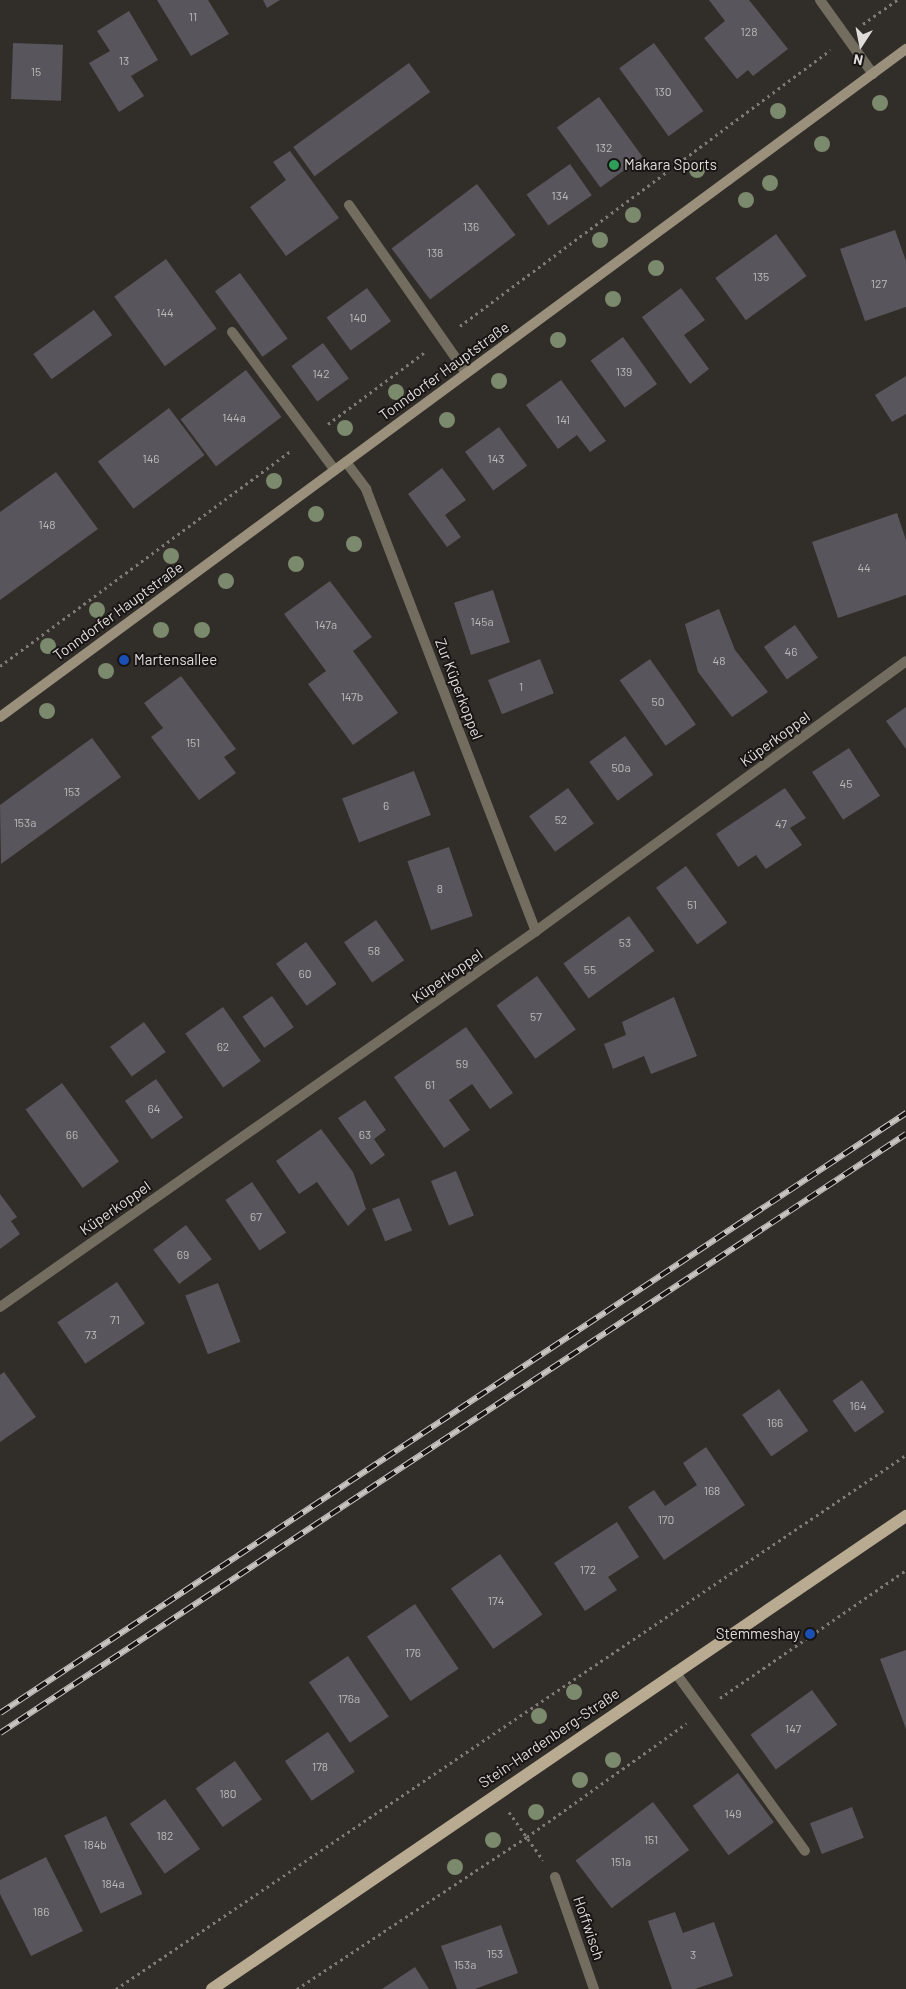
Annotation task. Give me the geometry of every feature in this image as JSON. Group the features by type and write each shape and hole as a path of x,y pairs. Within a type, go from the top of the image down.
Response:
{"main road":[{"name":"Tonndorfer Hauptstraße","path":"0,715 906,49"},
{"name":"Stein-Hardenberg-Straße","path":"212,1989 906,1516"}],"street":[{"path":"820,0 873,74"},
{"path":"350,205 466,373"},
{"path":"232,332 335,470"},
{"name":"Zur Küperkoppel","path":"346,462 366,489 536,931"},
{"name":"Küperkoppel","path":"0,1308 536,931 906,662"},
{"path":"675,1672 705,1709 805,1851"},
{"name":"Hoffwisch","path":"555,1877 594,1989"}],"path":[{"path":"116,1989 906,1455"},
{"path":"297,1989 527,1837 705,1709 906,1570"},
{"path":"496,1794 555,1877"}],"building":[{"path":"157,0 208,0 229,34 191,56"},
{"path":"263,0 280,0 267,8"},
{"path":"709,0 749,0 788,49 753,76 748,70 737,79 704,38 725,21"},
{"path":"129,11 158,60 131,76 144,96 119,112 89,63 110,51 97,31"},
{"path":"13,43 63,45 61,101 11,99"},
{"path":"654,43 703,111 669,136 619,68"},
{"path":"409,63 430,92 314,176 293,147"},
{"path":"599,97 642,157 600,187 557,128"},
{"path":"290,151 339,218 286,256 250,207 286,180 273,162"},
{"path":"570,164 592,195 548,226 527,194"},
{"path":"477,184 516,235 430,300 392,248"},
{"path":"895,230 906,261 906,307 865,321 840,249"},
{"path":"776,234 807,276 746,320 715,278"},
{"path":"166,259 217,329 165,366 114,297"},
{"path":"240,273 288,339 263,357 215,291"},
{"path":"367,288 391,321 351,351 327,317"},
{"path":"681,288 705,320 684,335 709,369 690,384 642,317"},
{"path":"94,310 112,335 52,379 33,354"},
{"path":"623,337 657,384 625,407 591,361"},
{"path":"323,343 349,379 317,402 291,366"},
{"path":"246,370 282,417 216,466 181,419"},
{"path":"906,376 906,414 892,422 875,395"},
{"path":"561,380 606,441 590,452 577,435 558,449 526,405"},
{"path":"169,408 205,455 133,509 98,462"},
{"path":"499,427 527,466 493,491 465,452"},
{"path":"442,468 466,500 445,515 461,537 447,547 408,494"},
{"path":"56,472 98,529 0,600 0,512"},
{"path":"897,513 906,540 906,595 838,618 812,542"},
{"path":"330,581 372,637 353,651 398,713 353,745 308,684 326,671 284,614"},
{"path":"493,590 510,642 471,655 454,603"},
{"path":"719,609 735,650 768,692 732,717 698,672 685,624"},
{"path":"795,625 818,658 787,680 764,647"},
{"path":"540,659 554,693 502,714 488,680"},
{"path":"650,659 696,725 666,746 620,680"},
{"path":"181,676 236,749 224,757 236,773 199,800 151,737 163,728 144,703"},
{"path":"906,707 906,749 886,721"},
{"path":"625,736 653,775 618,801 589,762"},
{"path":"92,738 121,777 1,864 0,805"},
{"path":"849,748 880,796 843,820 812,772"},
{"path":"414,771 431,815 359,842 342,799"},
{"path":"568,788 594,824 555,852 529,816"},
{"path":"785,788 806,818 790,828 802,845 766,869 756,855 738,867 716,834"},
{"path":"449,847 473,916 431,930 407,861"},
{"path":"686,866 727,923 697,944 656,888"},
{"path":"629,916 654,951 589,998 563,964"},
{"path":"376,920 404,960 372,983 344,942"},
{"path":"306,942 337,984 307,1006 276,964"},
{"path":"537,976 576,1029 535,1059 497,1005"},
{"path":"272,996 294,1027 264,1048 243,1017"},
{"path":"674,997 697,1056 651,1074 644,1056 613,1069 604,1044 626,1035 622,1022"},
{"path":"223,1007 261,1061 223,1087 185,1033"},
{"path":"144,1022 166,1052 132,1077 110,1047"},
{"path":"466,1027 513,1093 490,1109 472,1084 449,1100 470,1130 444,1148 394,1077"},
{"path":"156,1079 183,1118 152,1139 125,1101"},
{"path":"62,1083 119,1161 83,1188 26,1109"},
{"path":"365,1100 386,1130 374,1139 385,1155 371,1165 338,1118"},
{"path":"321,1129 353,1172 366,1209 348,1226 317,1182 299,1194 276,1161"},
{"path":"456,1171 474,1216 449,1226 431,1181"},
{"path":"252,1182 286,1233 260,1250 225,1200"},
{"path":"0,1194 17,1217 11,1221 20,1234 0,1249"},
{"path":"399,1198 412,1230 385,1241 372,1209"},
{"path":"186,1225 212,1259 179,1284 153,1250"},
{"path":"117,1282 145,1323 85,1364 57,1322"},
{"path":"218,1283 241,1342 208,1354 185,1296"},
{"path":"4,1372 36,1417 0,1442 0,1375"},
{"path":"862,1380 884,1412 855,1433 833,1401"},
{"path":"779,1389 808,1431 771,1457 742,1415"},
{"path":"706,1447 745,1505 664,1560 628,1507 654,1490 665,1506 697,1485 683,1463"},
{"path":"617,1522 639,1557 608,1577 617,1590 585,1611 554,1563"},
{"path":"500,1554 542,1615 493,1649 451,1588"},
{"path":"415,1604 459,1669 411,1701 367,1636"},
{"path":"906,1650 906,1729 880,1659"},
{"path":"348,1656 389,1717 350,1743 309,1682"},
{"path":"812,1690 837,1725 776,1769 751,1735"},
{"path":"328,1732 355,1772 312,1801 285,1761"},
{"path":"235,1761 262,1800 223,1827 196,1789"},
{"path":"738,1773 774,1822 729,1855 693,1806"},
{"path":"165,1799 200,1849 165,1874 130,1824"},
{"path":"653,1802 689,1850 612,1908 576,1860"},
{"path":"852,1807 864,1838 822,1854 810,1823"},
{"path":"106,1816 142,1894 101,1913 64,1835"},
{"path":"46,1857 83,1931 31,1956 0,1894 0,1880"},
{"path":"675,1912 683,1933 714,1922 733,1976 695,1989 672,1989 648,1921"},
{"path":"501,1925 518,1973 475,1989 457,1989 441,1946"},
{"path":"415,1967 429,1989 382,1989"}],"railway":[{"path":"0,1713 906,1113"},
{"path":"0,1733 906,1134"}],"place":[{"name":"Makara Sports","path":"614,165"},
{"name":"Martensallee","path":"124,660"},
{"name":"Stemmeshay","path":"810,1634"}]}
